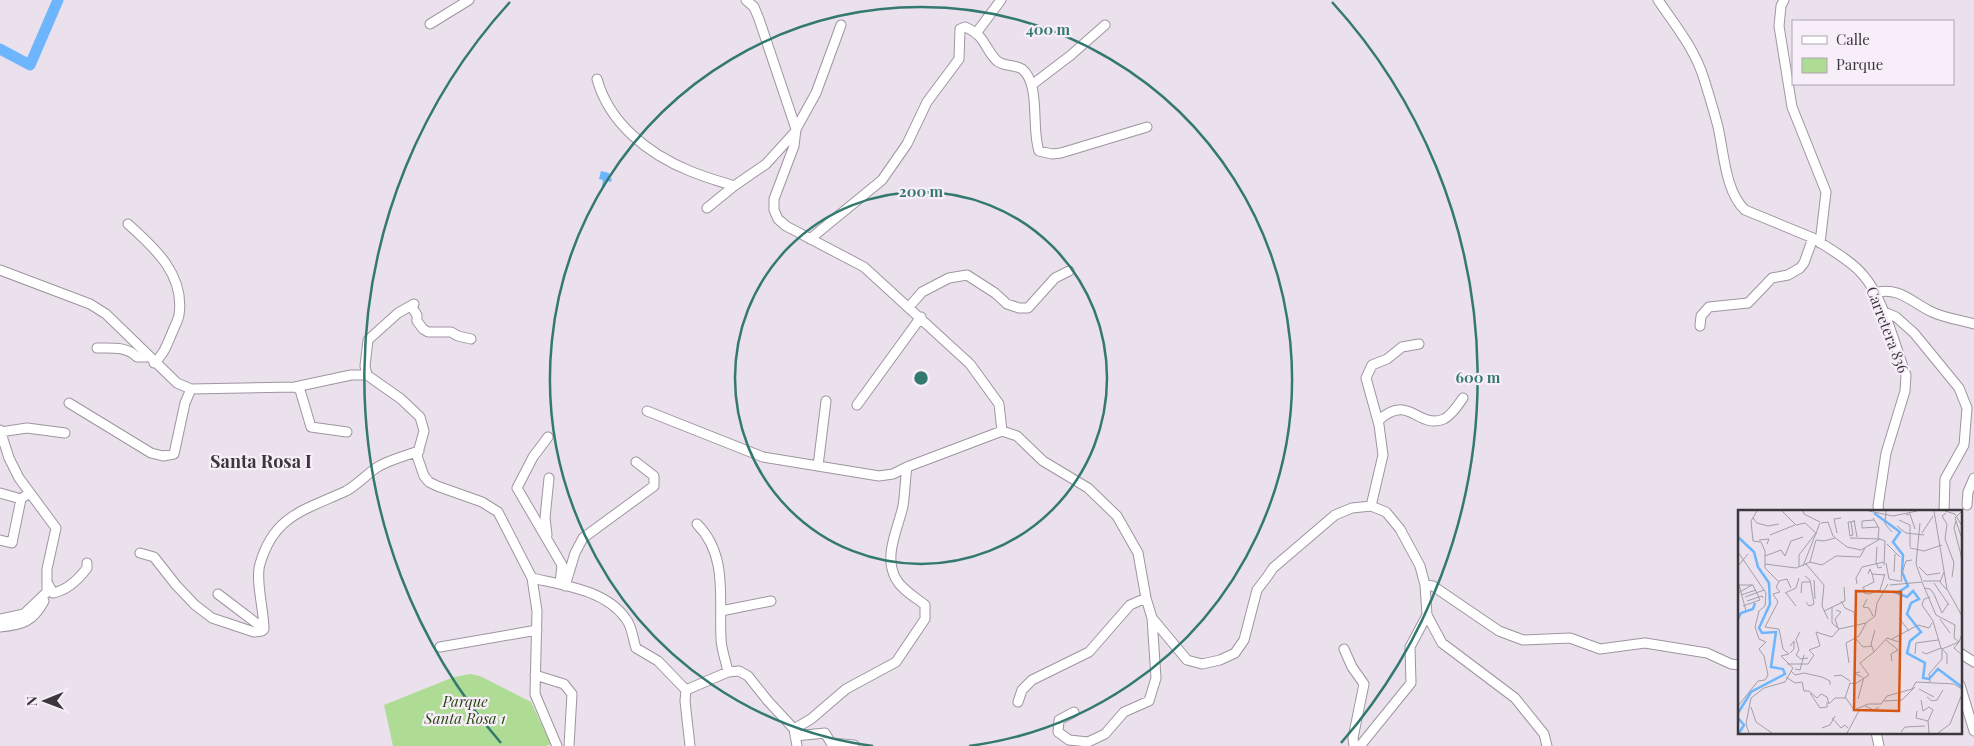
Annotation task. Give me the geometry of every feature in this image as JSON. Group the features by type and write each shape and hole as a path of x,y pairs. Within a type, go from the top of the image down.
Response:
{"street":[{"path":"430,24 469,0"},
{"path":"746,0 754,7 759,19 797,130 794,146 774,199 774,210 778,219 786,226 864,267 921,317 970,364 999,404 1002,431"},
{"path":"977,32 1001,0"},
{"name":"Carretera 836","path":"1658,0 1691,48 1699,65 1718,127 1731,188 1739,204 1753,213 1817,240 1862,273 1882,311 1906,375 1906,382 1886,453 1879,510"},
{"path":"1700,326 1701,316 1709,307 1748,303 1772,278 1795,272 1804,263 1817,240 1826,192 1792,107 1779,26 1781,6 1784,0"},
{"path":"707,208 766,164 797,130 816,94 841,25"},
{"path":"1032,84 1071,55 1105,25"},
{"path":"810,239 882,180 907,144 927,102 959,59 960,29 965,27 977,32 997,61 1021,69 1032,84 1035,138 1039,151 1044,153 1061,153 1147,127"},
{"path":"596,79 601,93 618,122 655,153 689,171 734,186"},
{"path":"97,348 130,351 137,357 151,360 163,353 179,316 179,294 174,277 155,248 128,224"},
{"path":"0,270 90,304 106,314 151,360 177,383 191,388 295,387 352,375 367,375 401,399 420,417 424,431 418,456 422,471 429,482 482,502 498,512 532,578 537,611 535,694 556,746"},
{"path":"909,307 922,292 949,278 967,275 1008,304 1019,308 1028,308 1055,278 1069,271"},
{"path":"1874,293 1886,290 1895,292 1932,311 1974,324"},
{"path":"367,375 365,366 368,340 398,313 412,305 417,315 417,321 428,332 451,332 471,339"},
{"path":"1882,311 1896,317 1914,333 1960,388 1967,408 1970,425 1964,445 1945,479 1944,510"},
{"path":"857,405 921,317"},
{"path":"1371,506 1383,455 1378,421 1366,378 1372,365 1387,359 1402,348 1419,344"},
{"path":"295,387 300,390 311,427 347,432"},
{"path":"69,403 151,453 169,456 174,454 185,403 191,388"},
{"path":"1378,421 1393,410 1401,409 1424,418 1433,420 1444,419 1451,414 1462,398"},
{"path":"818,466 826,401"},
{"path":"647,411 763,457 879,476 893,474 1002,431 1017,436 1043,460 1088,488 1117,516 1138,553 1146,598 1152,618 1156,678 1149,701 1124,712 1105,734 1088,742 1069,740 1058,732 1059,720 1074,712"},
{"path":"0,627 22,624 31,619 41,606 47,588 47,569 56,528 29,492 9,458 0,431 27,428 65,433"},
{"path":"548,437 533,457 517,488 562,565 563,585"},
{"path":"264,629 258,577 259,565 270,542 281,526 294,514 348,490 378,466 419,451"},
{"path":"563,585 574,552 583,538 654,486 654,476 636,462"},
{"path":"794,732 846,689 896,662 925,619 925,605 902,587 895,577 892,566 892,547 903,507 907,467"},
{"path":"548,542 546,518 549,478"},
{"path":"1967,505 1968,492 1974,478"},
{"path":"0,540 12,543 21,499 29,492"},
{"path":"0,493 21,499"},
{"path":"1152,618 1187,660 1202,664 1220,660 1235,652 1244,640 1258,590 1273,568 1335,515 1352,508 1371,506 1386,512 1400,529 1420,566 1425,585 1427,615 1442,643 1447,649 1515,698 1544,734 1547,746"},
{"path":"697,524 706,533 720,569 721,640 728,672"},
{"path":"140,552 154,557 195,605 212,618 254,632 264,629"},
{"path":"47,588 53,592 62,591 81,576 87,568 87,563"},
{"path":"532,578 597,595 617,609 627,620 636,648 658,661 686,690 685,701 691,745"},
{"path":"1425,585 1433,586 1499,631 1523,640 1570,638 1600,650 1645,643 1707,653 1731,664 1738,665"},
{"path":"0,619 24,614 47,588"},
{"path":"218,594 264,629"},
{"path":"1018,702 1022,690 1032,680 1089,652 1130,605 1146,598"},
{"path":"721,611 771,601"},
{"path":"1360,746 1410,683 1410,647 1427,615"},
{"path":"440,647 537,630"},
{"path":"1344,649 1352,667 1364,684 1354,746"},
{"path":"1962,654 1974,662"},
{"path":"686,690 728,672 740,671 748,676 794,732 797,746"},
{"path":"536,675 564,684 572,694 569,746"},
{"path":"1962,692 1974,731"},
{"path":"794,732 825,733 831,743 854,745"}],"green space":[{"name":"Parque Santa Rosa 1","path":"470,674 480,676 531,702 551,744 546,746 393,746 384,705 454,677"}],"water":[{"path":"601,171 609,173 612,179 611,182 607,181 604,187 602,186 603,180 599,179"}],"waterway":[{"path":"0,49 30,65 58,0"}],"district":[{"name":"Santa Rosa I","path":"261,462"}]}
